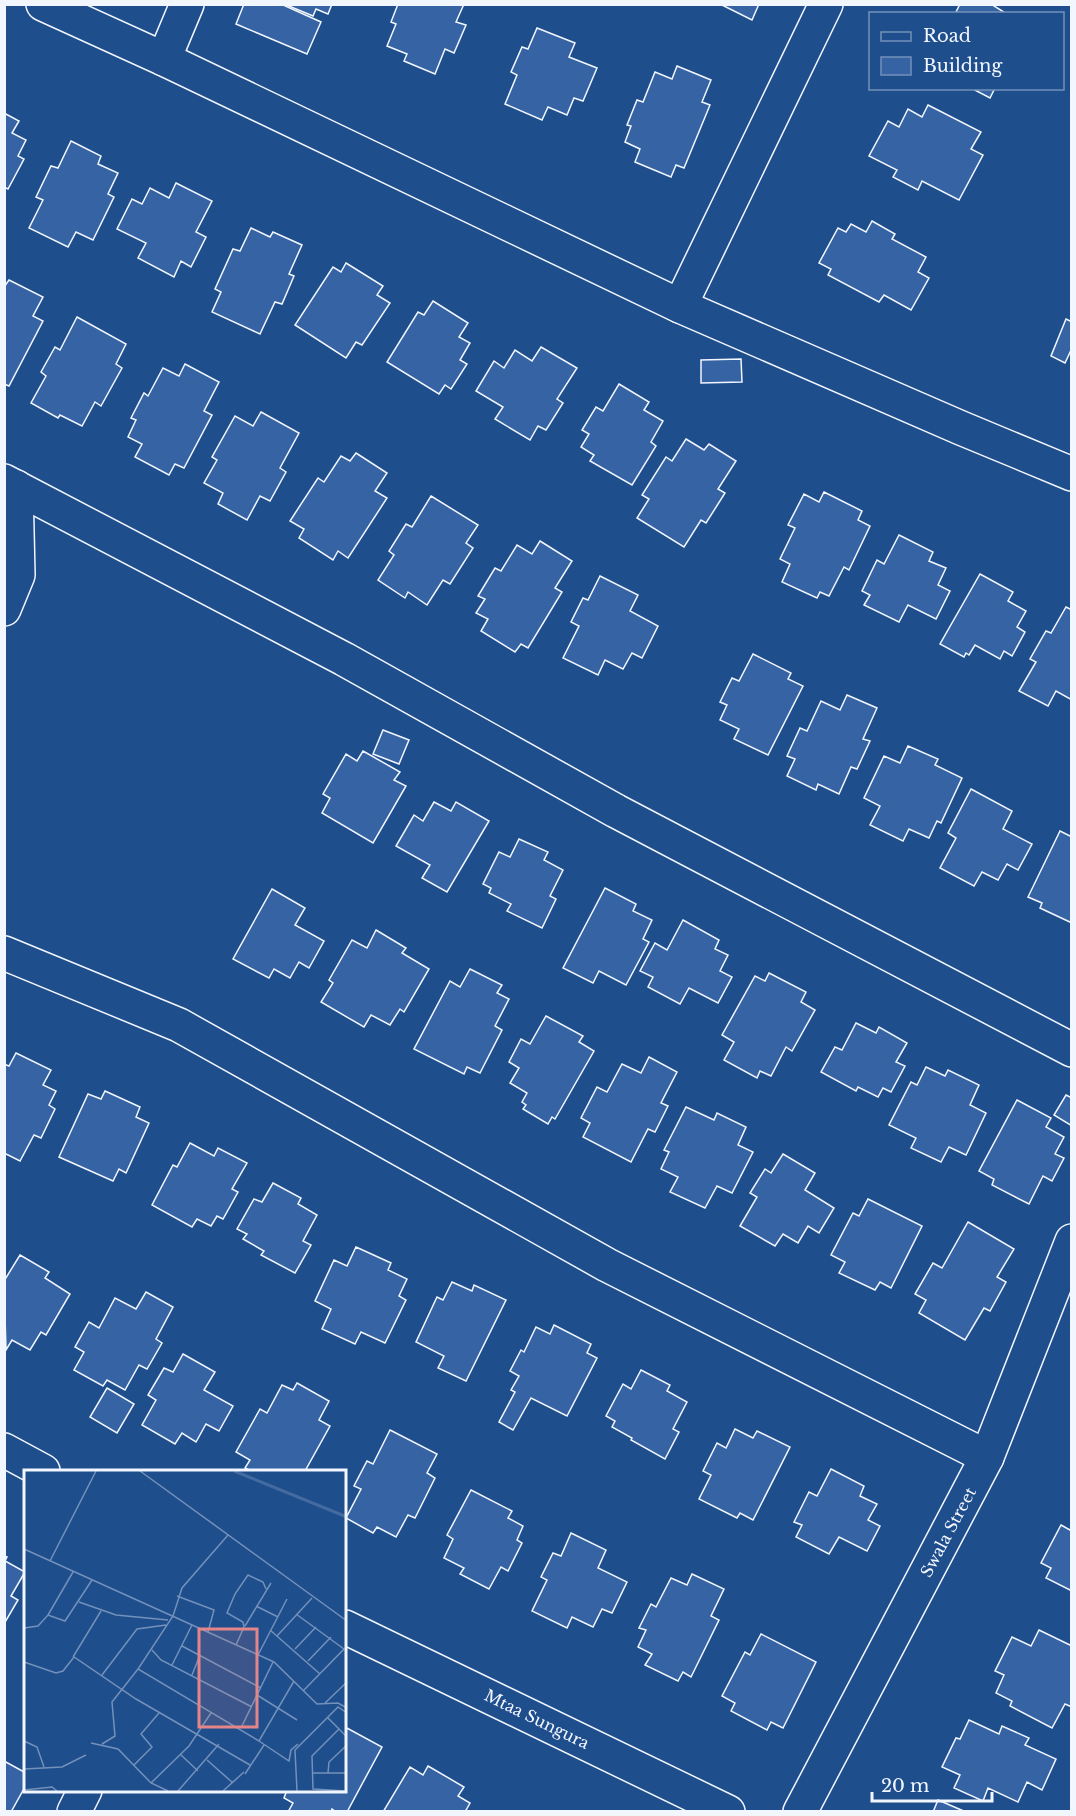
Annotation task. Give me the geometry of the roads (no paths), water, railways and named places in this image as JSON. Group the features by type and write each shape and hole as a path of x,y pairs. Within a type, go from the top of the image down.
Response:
{"street":[{"path":"43,4 164,59 680,306 950,424 1071,474"},
{"path":"164,59 187,4"},
{"path":"680,306 826,4"},
{"path":"4,609 18,575 10,484"},
{"path":"10,484 344,659 616,811 1071,1050"},
{"path":"4,953 179,1026 607,1265 987,1457"},
{"name":"Swala Street","path":"800,1812 987,1457 1071,1241"},
{"path":"4,1450 40,1470"},
{"name":"Mtaa Sungura","path":"346,1627 728,1812"},
{"path":"74,1812 84,1792"}]}
